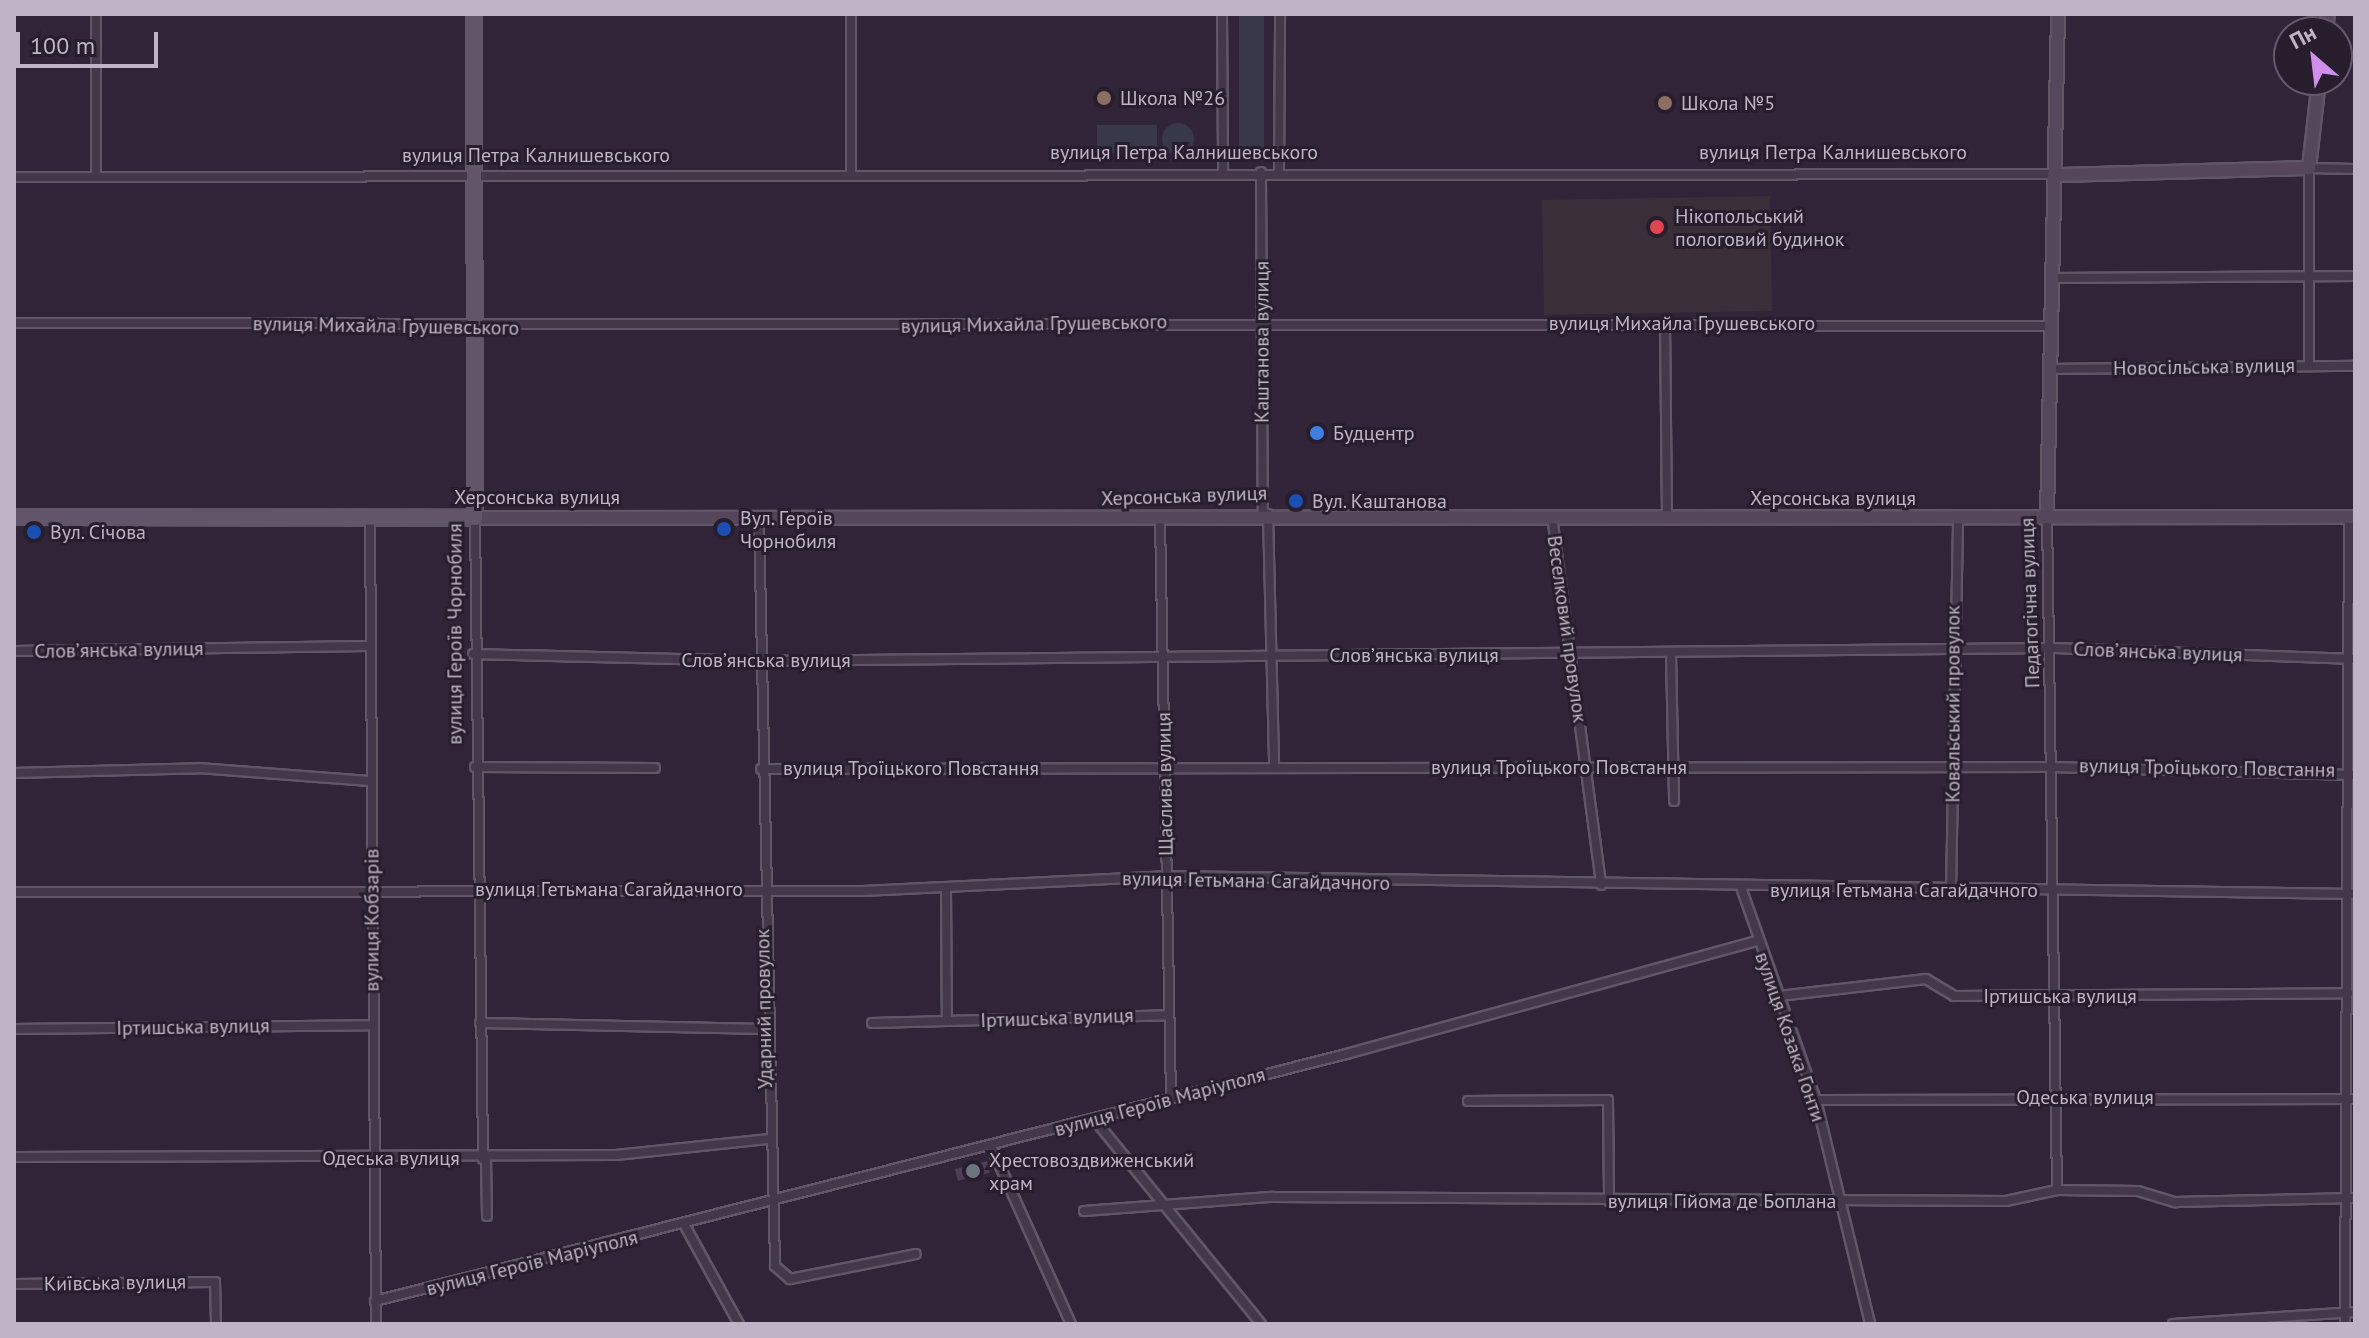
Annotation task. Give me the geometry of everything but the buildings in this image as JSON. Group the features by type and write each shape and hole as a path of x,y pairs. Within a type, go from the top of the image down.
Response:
{"main road":[{"name":"вулиця Героїв Чорнобиля","path":"474,14 475,518"},
{"name":"Педагогічна вулиця","path":"2047,515 2059,175 2058,14"},
{"path":"2309,168 2317,96"},
{"name":"вулиця Петра Калнишевського","path":"2059,175 2309,168"},
{"name":"Херсонська вулиця","path":"14,517 1160,519 1265,513 1958,519 2047,515 2352,517"}],"street":[{"path":"96,14 96,177"},
{"path":"851,14 851,173"},
{"path":"1222,14 1223,173"},
{"path":"1279,171 1280,14"},
{"path":"2309,168 2309,366"},
{"name":"вулиця Петра Калнишевського","path":"2309,168 2355,169"},
{"name":"вулиця Петра Калнишевського","path":"14,177 1279,171 2059,175"},
{"name":"Каштанова вулиця","path":"1261,172 1265,513 1275,655 1274,765"},
{"path":"2056,278 2355,276"},
{"name":"вулиця Михайла Грушевського","path":"14,323 475,328 1261,322 2054,327"},
{"path":"1665,323 1667,516"},
{"name":"Новосільська вулиця","path":"2052,369 2355,366"},
{"name":"Педагогічна вулиця","path":"2047,515 2054,648 2052,997 2057,1190"},
{"name":"Веселковий провулок","path":"1552,516 1601,885"},
{"name":"вулиця Кобзарів","path":"370,517 369,781 374,893 370,1157 376,1324"},
{"path":"2345,1324 2350,1312 2351,1198 2344,1099 2351,894 2352,517"},
{"name":"вулиця Героїв Чорнобиля","path":"475,518 476,889 487,1216"},
{"name":"Ударний провулок","path":"759,519 770,1200"},
{"name":"Щаслива вулиця","path":"1160,519 1171,1098"},
{"name":"Ковальський провулок","path":"1951,889 1951,649 1958,519"},
{"name":"Словʼянська вулиця","path":"14,651 368,646"},
{"name":"Словʼянська вулиця","path":"473,654 760,661 1162,652 1570,655 2054,648 2352,659"},
{"path":"1671,654 1674,801"},
{"name":"вулиця Троїцького Повстання","path":"761,769 1274,765 2051,767 2351,772"},
{"path":"475,767 655,768"},
{"path":"14,773 199,768 369,781"},
{"name":"вулиця Гетьмана Сагайдачного","path":"14,892 946,889 1166,876 1742,890 2351,894"},
{"path":"946,889 947,1021"},
{"name":"вулиця Козака Гонти","path":"1742,890 1757,941 1816,1100 1870,1324"},
{"name":"вулиця Героїв Маріуполя","path":"375,1301 991,1146 1757,941"},
{"name":"Іртишська вулиця","path":"1779,996 1926,979 1954,996 2348,993"},
{"name":"Іртишська вулиця","path":"872,1023 1168,1015"},
{"path":"480,1023 765,1029"},
{"name":"Іртишська вулиця","path":"14,1029 371,1025"},
{"name":"Одеська вулиця","path":"1816,1100 2055,1097 2355,1099"},
{"path":"1468,1101 1608,1100 1609,1201"},
{"path":"1094,1119 1154,1200 1261,1324"},
{"name":"Одеська вулиця","path":"14,1157 484,1158 616,1155 767,1139"},
{"path":"991,1146 1071,1324"},
{"name":"вулиця Гійома де Боплана","path":"1084,1211 1154,1200 2006,1201 2057,1190 2138,1191 2175,1202 2351,1198"},
{"path":"770,1200 775,1266 790,1279 916,1254"},
{"path":"684,1224 739,1324"},
{"name":"Київська вулиця","path":"14,1284 215,1282 216,1324"},
{"path":"2173,1324 2294,1320 2350,1312"}],"shaded area":[{"path":"1239,14 1264,14 1264,156 1239,156"},
{"path":"1178,123 1189,128 1194,139 1189,150 1178,155 1167,150 1162,139 1167,128"},
{"path":"1097,125 1157,125 1157,153 1097,153"},
{"name":"Нікопольський пологовий будинок","path":"1770,196 1772,311 1544,315 1542,200"}],"place":[{"name":"Школа №26","path":"1104,98"},
{"name":"Школа №5","path":"1665,103"},
{"name":"Нікопольський пологовий будинок","path":"1657,227"},
{"name":"Будцентр","path":"1317,433"},
{"name":"Вул. Каштанова","path":"1296,501"},
{"name":"Вул. Героїв Чорнобиля","path":"724,529"},
{"name":"Вул. Січова","path":"34,532"},
{"name":"Хрестовоздвиженський храм","path":"973,1171"}]}
